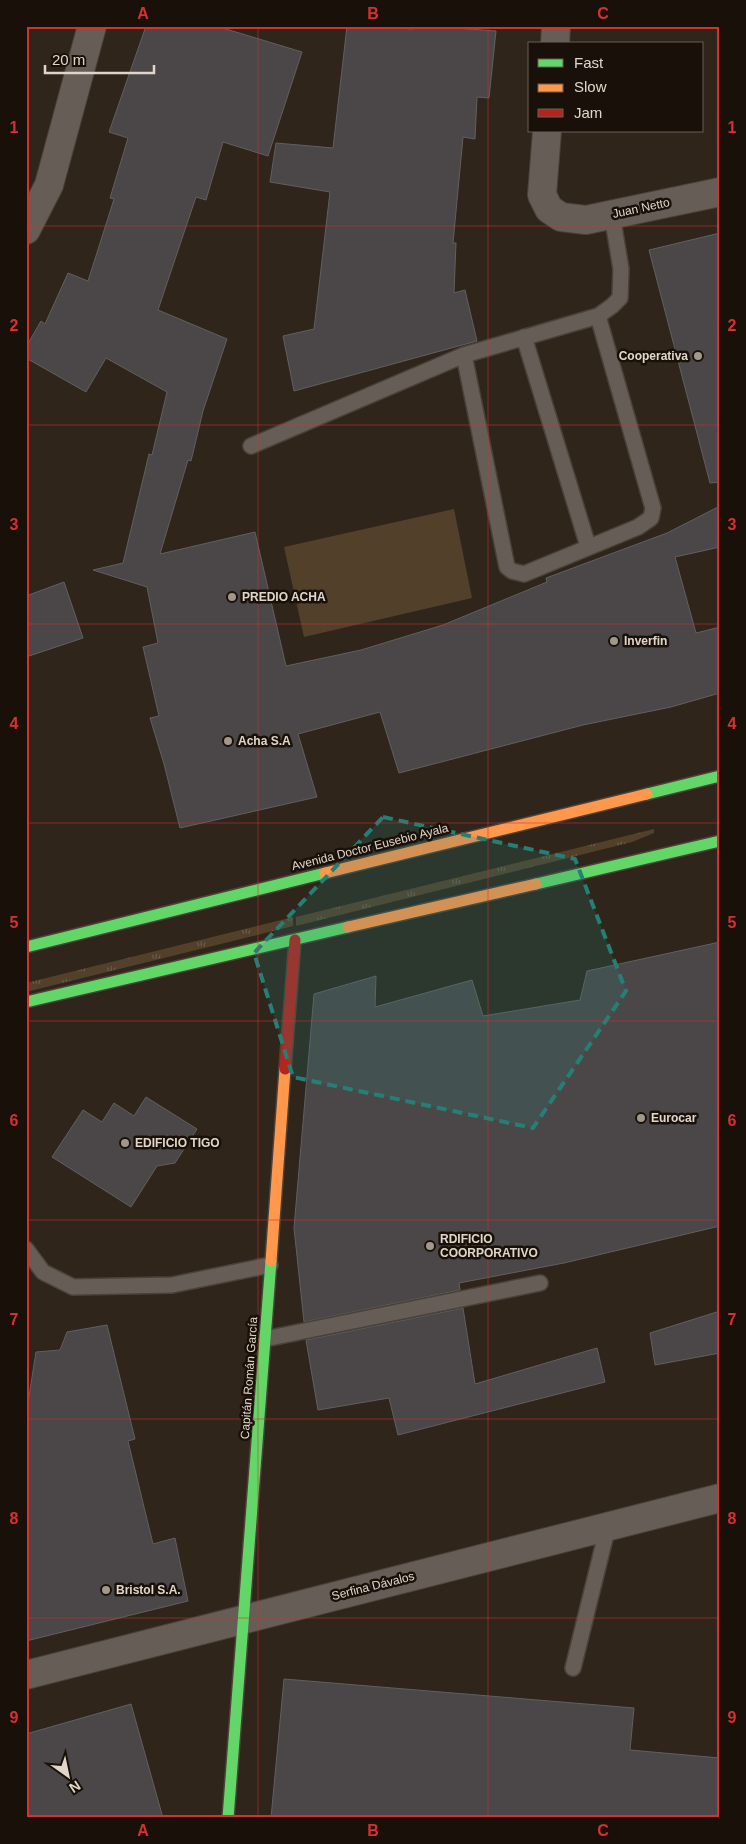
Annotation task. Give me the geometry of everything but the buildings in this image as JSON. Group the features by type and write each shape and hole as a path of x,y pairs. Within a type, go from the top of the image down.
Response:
{"main road":[{"name":"Avenida Doctor Eusebio Ayala","path":"26,947 720,776"},
{"path":"26,1002 720,841"},
{"name":"Capitán Román García","path":"228,1818 295,940"}],"street":[{"path":"26,230 49,185 92,26"},
{"path":"555,42 556,26"},
{"name":"Juan Netto","path":"547,132 542,196 549,209 561,217 586,220 720,192"},
{"name":"Serfina Dávalos","path":"26,1675 720,1498"}],"lane":[{"path":"251,446 464,355 598,316 620,298 621,269 612,215"},
{"path":"464,355 507,567 512,571 524,574 638,526 651,518 653,508 598,316"},
{"path":"524,337 588,546"},
{"path":"26,1249 43,1272 73,1287 172,1285 270,1265"},
{"path":"265,1340 540,1283"},
{"path":"573,1668 608,1526"}],"highlighted area":[{"path":"383,817 575,859 626,991 533,1128 293,1077 254,953"}],"green space":[{"path":"454,509 472,598 304,637 284,547"},
{"path":"654,829 654,833 632,842 296,926 296,917"},
{"path":"293,917 293,926 26,992 26,983"}],"traffic: fast":[{"path":"647,794 720,776"},
{"path":"536,884 720,841"},
{"path":"26,947 325,873"},
{"path":"26,1002 348,927"},
{"path":"228,1818 271,1261"}],"traffic: slow":[{"path":"325,873 647,794"},
{"path":"348,927 536,884"},
{"path":"271,1261 285,1069"}],"traffic: jam":[{"path":"285,1069 295,940"}],"place":[{"name":"Cooperativa","path":"698,356"},
{"name":"PREDIO ACHA","path":"232,597"},
{"name":"Inverfin","path":"614,641"},
{"name":"Acha S.A","path":"228,741"},
{"name":"Eurocar","path":"641,1118"},
{"name":"EDIFICIO TIGO","path":"125,1143"},
{"name":"RDIFICIO COORPORATIVO","path":"430,1246"},
{"name":"Bristol S.A.","path":"106,1590"}]}
